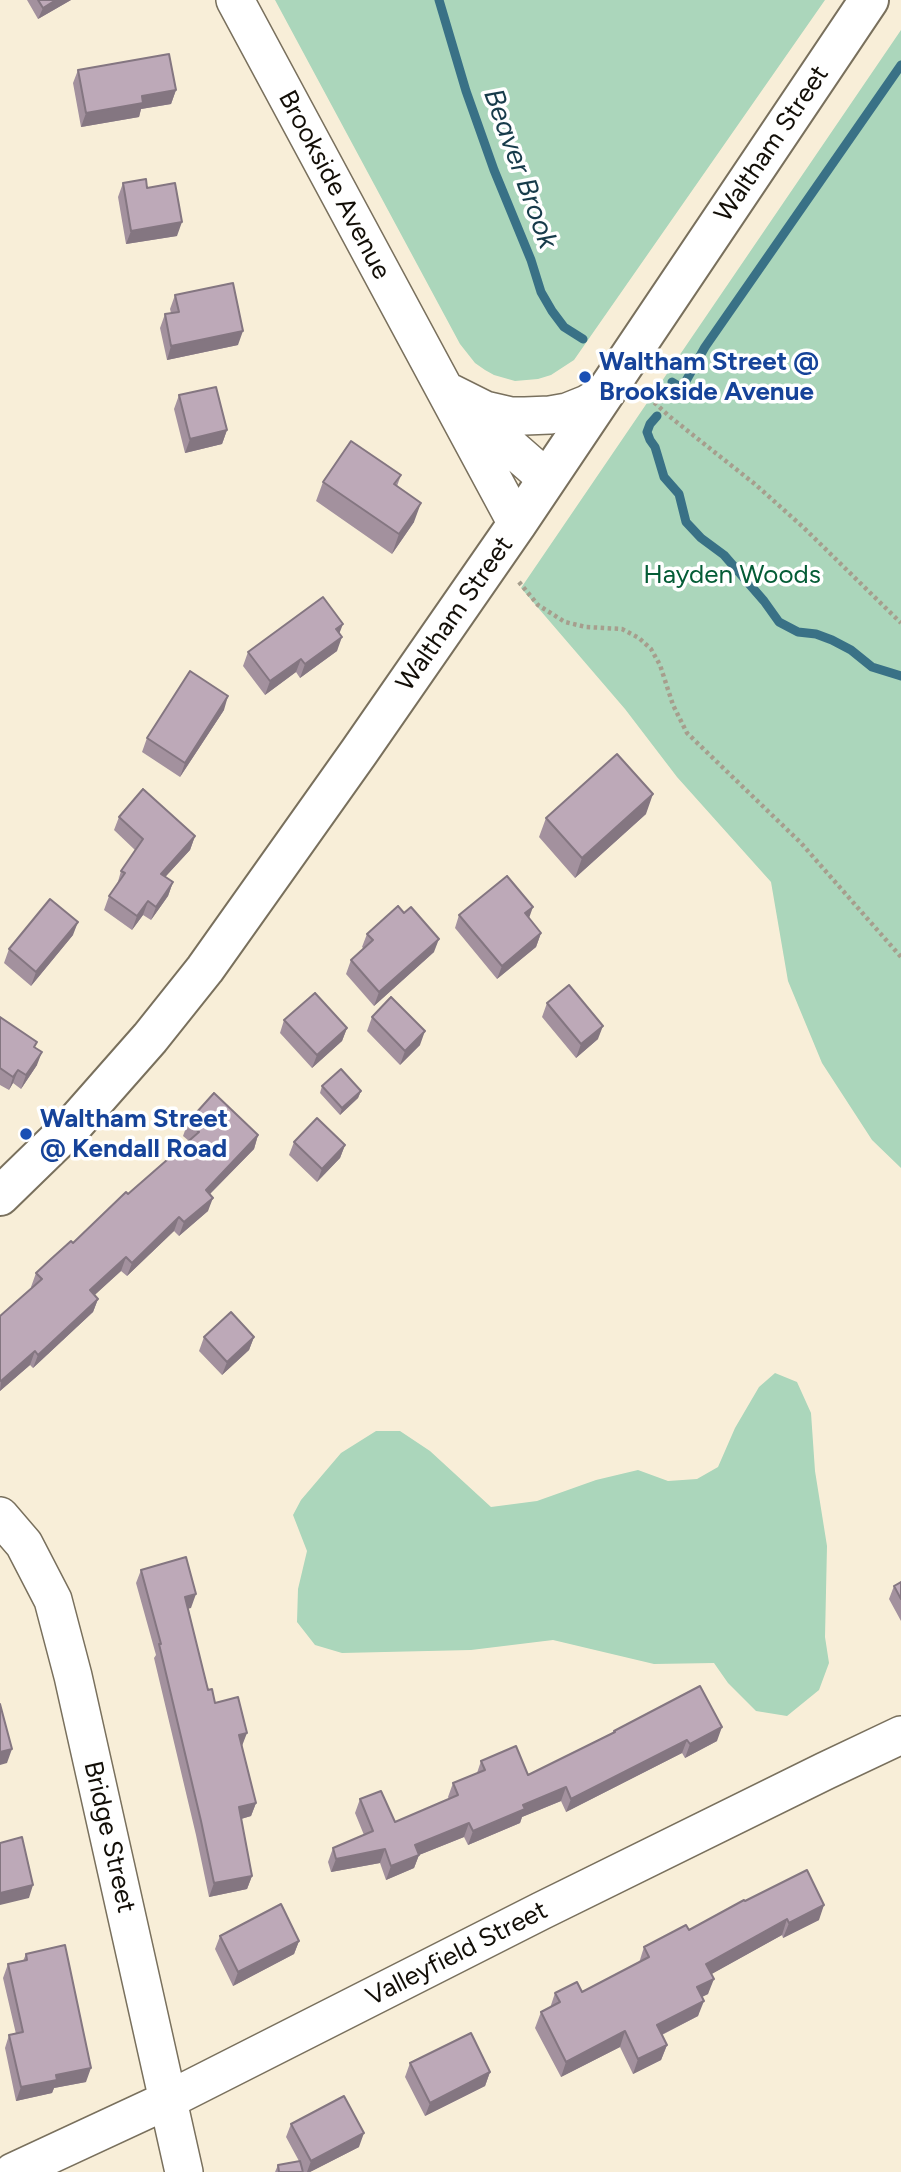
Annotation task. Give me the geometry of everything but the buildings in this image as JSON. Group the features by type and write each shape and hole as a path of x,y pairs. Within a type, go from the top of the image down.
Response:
{"main road":[{"name":"Waltham Street","path":"5,1181 76,1122 150,1038 205,969 517,524 869,0"}],"street":[{"name":"Brookside Avenue","path":"235,0 517,524"},
{"name":"Brookside Avenue","path":"442,382 470,412 547,479"},
{"path":"442,382 485,410 510,416 525,416 567,412 587,404 612,382"},
{"name":"Bridge Street","path":"0,1516 24,1544 53,1600 73,1676 184,2172"},
{"name":"Valleyfield Street","path":"13,2172 167,2100 541,1911 901,1735"}],"path":[{"path":"612,382 669,416 756,485 796,520 901,623"},
{"path":"518,581 538,605 565,621 575,625 622,629 639,638 651,649 687,733 801,843 901,957"}],"green space":[{"path":"275,0 825,0 574,360 551,375 515,381 485,370 475,363 460,344"},
{"name":"Hayden Woods","path":"901,30 901,1168 872,1140 822,1063 788,981 771,882 677,777 625,709 521,588"},
{"path":"775,1373 797,1382 811,1413 815,1471 827,1546 825,1637 829,1663 819,1690 787,1716 756,1711 728,1683 714,1663 654,1664 553,1640 471,1650 342,1653 315,1645 297,1622 298,1589 307,1551 293,1515 301,1500 341,1453 376,1431 400,1431 430,1451 491,1507 537,1501 596,1480 638,1470 668,1481 697,1479 718,1467 735,1428 759,1387"}],"waterway":[{"name":"Beaver Brook","path":"439,0 466,91 541,292 564,327 583,339"},
{"path":"682,388 705,347 901,65"},
{"name":"Beaver Brook","path":"672,382 682,388 677,394"},
{"name":"Beaver Brook","path":"657,416 647,432 655,447 664,477 679,494 686,522 701,538 724,555 779,622 798,632 816,634 832,640 851,650 872,667 901,676"}],"place":[{"name":"Waltham Street @ Brookside Avenue","path":"585,377"},
{"name":"Waltham Street @ Kendall Road","path":"26,1134"}]}
